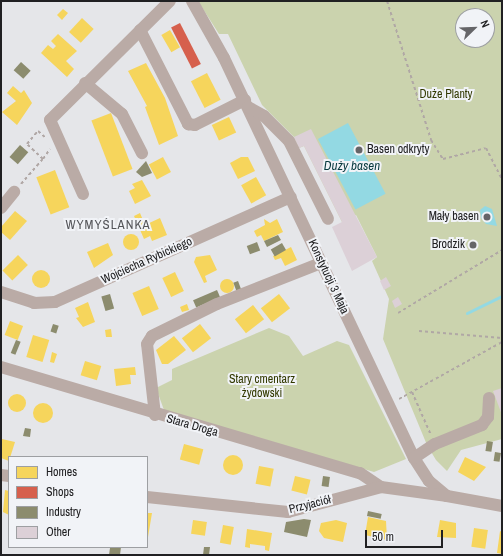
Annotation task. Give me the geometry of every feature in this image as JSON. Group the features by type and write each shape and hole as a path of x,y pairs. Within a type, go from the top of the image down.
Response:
{"street":[{"path":"83,194 56,142 50,120 85,83 170,1"},
{"name":"Konstytucji 3 Maja","path":"192,1 246,104 414,458 429,481 447,496 502,506"},
{"path":"140,30 188,124 195,125 246,104 264,116 289,141 328,220"},
{"path":"85,83 122,114 142,153"},
{"path":"1,208 14,192"},
{"name":"Wojciecha Rybickiego","path":"1,292 34,303 55,302 291,197"},
{"path":"155,415 147,344 152,336 217,304 321,262"},
{"name":"Stara Droga","path":"1,367 155,415 360,473 381,487"},
{"path":"414,458 435,444 482,425 488,417 489,398"},
{"name":"Przyjaciół","path":"148,496 288,512 381,487 447,496"}],"path":[{"path":"387,1 431,140 443,159 486,148 502,180"},
{"path":"14,192 43,159 56,142 38,131 27,144 43,159"},
{"path":"398,313 502,250"},
{"path":"419,331 502,338"},
{"path":"399,399 502,342"},
{"path":"412,392 435,444"}],"green space":[{"name":"Duże Planty","path":"198,1 502,1 502,439 461,450 447,471 436,460 427,445 383,339 389,299 372,261 377,257 356,215 342,222 304,146 299,148 294,137 262,105 228,34 219,34"},
{"name":"Stary cmentarz żydowski","path":"269,328 289,336 303,356 337,341 349,345 406,459 374,472 164,410 156,388 172,380 172,369"}],"water":[{"name":"Duży basen","path":"348,123 386,194 356,210 318,139"},
{"name":"Mały basen","path":"485,206 492,209 497,226 486,224 481,218 480,210"}],"building: Homes":[{"path":"63,9 68,13 62,20 57,15"},
{"path":"82,18 94,29 81,43 69,32"},
{"path":"170,30 180,47 171,52 161,35"},
{"path":"58,34 77,51 66,61 74,69 67,77 41,53 48,45 53,49 56,46 51,41"},
{"path":"146,63 165,98 178,136 159,145 145,107 147,106 128,71"},
{"path":"207,73 221,100 205,108 191,81"},
{"path":"13,86 21,93 24,90 32,103 17,125 2,112 16,101 7,93"},
{"path":"111,113 133,169 113,177 91,121"},
{"path":"229,117 236,132 219,140 212,125"},
{"path":"163,157 171,172 157,180 149,165"},
{"path":"241,157 248,157 255,171 238,179 230,163"},
{"path":"55,170 69,207 51,215 36,177"},
{"path":"256,177 266,195 251,204 241,185"},
{"path":"142,180 151,196 135,204 129,191 135,188 132,184"},
{"path":"15,211 27,221 10,240 1,232 1,227"},
{"path":"140,213 145,225 160,218 167,235 152,241 150,236 144,239 134,216"},
{"path":"264,219 270,223 277,219 283,232 264,241 261,235 257,237 254,231 265,225"},
{"path":"128,234 134,234 139,239 137,248 134,250 128,250 123,245 123,239"},
{"path":"108,243 113,255 94,268 87,252"},
{"path":"291,247 297,260 285,266 281,258 275,260 273,256"},
{"path":"18,255 28,265 12,280 2,271"},
{"path":"210,255 217,270 205,276 207,282 204,283 194,262 196,257"},
{"path":"41,270 47,273 50,279 47,285 41,288 35,285 32,279 35,273"},
{"path":"175,272 184,291 171,297 162,278"},
{"path":"224,279 230,279 234,283 234,289 230,293 224,293 220,289 220,283"},
{"path":"149,286 159,309 142,316 132,293"},
{"path":"279,294 290,308 272,322 261,308"},
{"path":"88,302 95,322 83,327 76,318 79,317 75,308"},
{"path":"187,304 189,310 182,312 180,307"},
{"path":"253,305 264,319 246,333 235,319"},
{"path":"10,321 23,326 18,340 5,335"},
{"path":"200,324 211,338 193,352 182,338"},
{"path":"111,329 112,337 106,337 105,330"},
{"path":"33,335 49,340 43,362 26,357"},
{"path":"174,336 186,350 168,364 162,364 156,350"},
{"path":"52,352 57,354 54,363 50,362"},
{"path":"85,361 101,366 97,380 81,375"},
{"path":"135,367 136,375 130,375 131,384 116,386 114,369"},
{"path":"17,394 23,397 26,403 23,409 17,412 11,409 8,403 11,397"},
{"path":"43,403 50,406 53,413 50,420 43,423 36,420 33,413 36,406"},
{"path":"2,439 15,442 11,456 8,456 8,461 1,458"},
{"path":"184,444 203,449 199,465 180,459"},
{"path":"233,455 240,458 243,465 240,472 233,475 226,472 223,465 226,458"},
{"path":"465,457 486,467 474,481 458,472"},
{"path":"259,466 274,469 270,487 256,484"},
{"path":"295,476 311,480 307,494 291,491"},
{"path":"5,490 8,491 8,514 3,512"},
{"path":"148,513 152,513 148,537"},
{"path":"368,517 386,521 387,540 365,535"},
{"path":"193,520 207,522 205,536 191,534"},
{"path":"336,520 347,523 343,542 324,538 319,531 321,523"},
{"path":"440,520 456,523 456,538 437,537"},
{"path":"223,525 234,527 231,545 220,543"},
{"path":"474,528 488,530 485,549 471,547"},
{"path":"247,529 272,533 269,551 265,550 265,546 250,544 250,548 245,547"},
{"path":"500,531 502,532 502,554 497,553"}],"building: Shops":[{"path":"180,23 201,64 192,69 171,28"}],"building: Industry":[{"path":"21,62 31,71 23,79 14,70"},
{"path":"20,145 28,152 18,164 10,157"},
{"path":"146,161 152,173 142,177 136,172"},
{"path":"278,235 281,240 267,247 264,241"},
{"path":"257,242 260,250 250,254 247,246"},
{"path":"282,243 286,250 275,256 271,250"},
{"path":"238,281 241,289 237,291 233,283"},
{"path":"217,290 220,297 196,308 193,300"},
{"path":"110,294 114,308 105,311 101,296"},
{"path":"53,324 59,326 56,333 51,332"},
{"path":"16,340 21,342 15,355 11,353"},
{"path":"25,428 31,429 30,437 23,436"},
{"path":"487,441 493,442 491,452 485,451"},
{"path":"495,452 501,453 500,462 494,461"},
{"path":"323,476 330,477 329,487 322,486"},
{"path":"368,511 382,514 381,519 367,516"},
{"path":"304,519 311,520 307,537 284,532 286,522"},
{"path":"204,547 210,547 209,555 203,555"},
{"path":"110,548 121,548 120,555 109,555"}],"building: Other":[{"path":"311,129 377,257 352,271 332,227 342,222 304,146 299,148 294,137"},
{"path":"386,277 391,286 384,290 380,281"},
{"path":"398,297 402,304 395,308 392,301"},
{"path":"502,388 502,415 493,391"}],"waterway":[{"path":"467,313 502,296"}],"place":[{"name":"Basen odkryty","path":"359,150"},
{"name":"Mały basen","path":"487,217"},
{"name":"Brodzik","path":"473,245"}],"district":[{"name":"WYMYŚLANKA","path":"108,225"}]}
